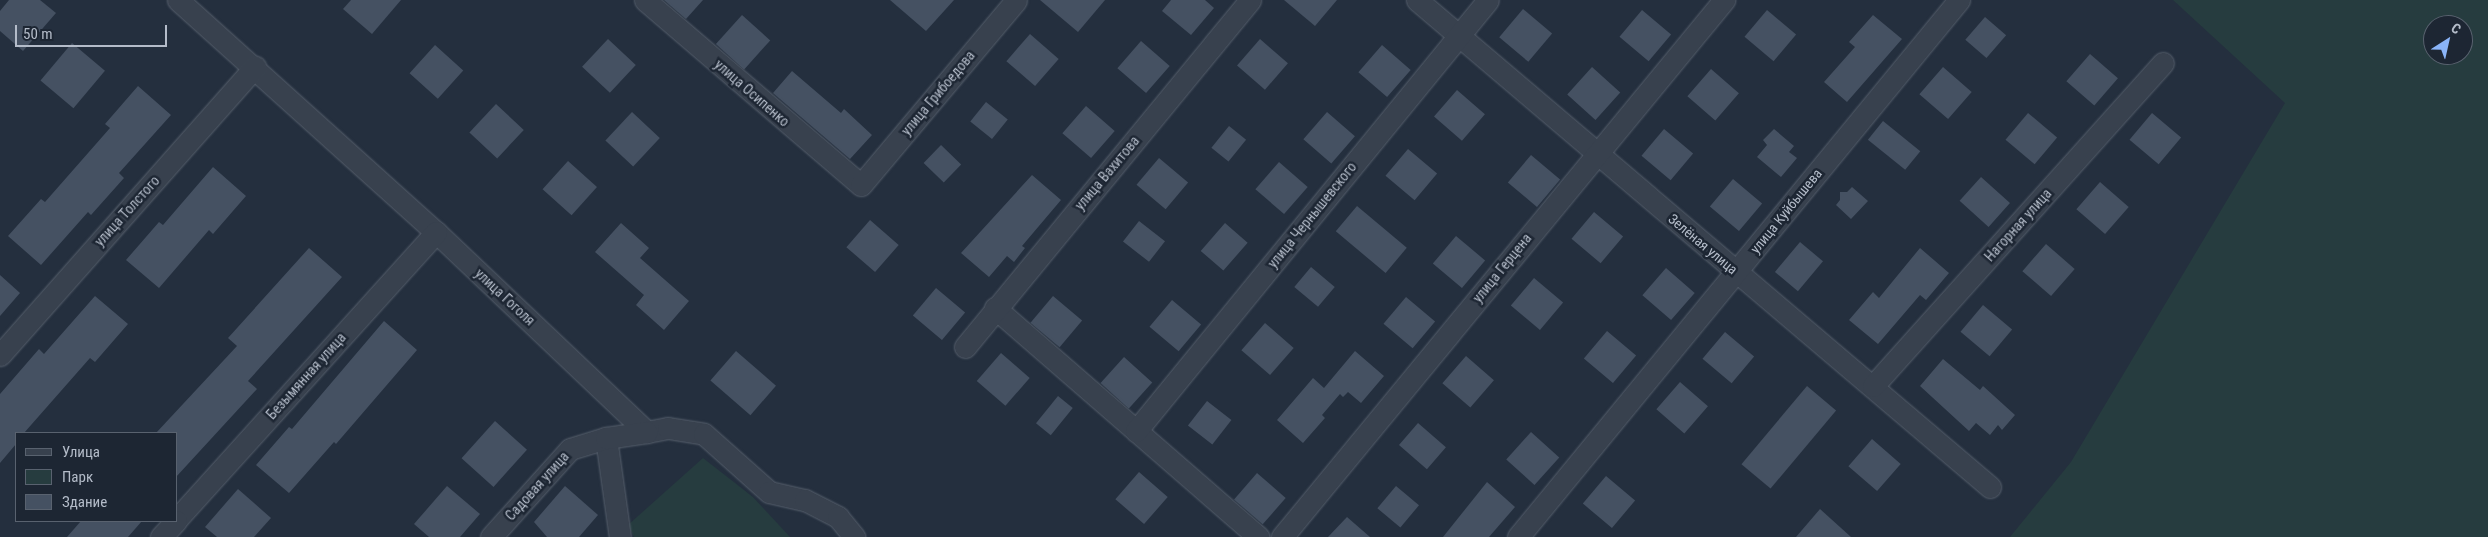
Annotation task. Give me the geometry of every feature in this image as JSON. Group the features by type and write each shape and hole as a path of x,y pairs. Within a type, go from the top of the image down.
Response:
{"street":[{"name":"улица Гоголя","path":"178,0 255,67 436,232 647,432"},
{"name":"улица Осипенко","path":"645,0 861,185"},
{"name":"улица Вахитова","path":"964,347 1250,0"},
{"name":"Зелёная улица","path":"1417,0 1595,154 1873,386 1990,487"},
{"name":"улица Чернышевского","path":"1136,431 1488,0"},
{"name":"улица Герцена","path":"1282,537 1595,154 1724,0"},
{"name":"улица Куйбышева","path":"1518,537 1959,0"},
{"name":"улица Грибоедова","path":"861,185 1011,2"},
{"name":"Нагорная улица","path":"1873,386 2163,63"},
{"name":"улица Толстого","path":"0,355 255,67"},
{"name":"Безымянная улица","path":"178,518 436,232"},
{"path":"995,308 1258,537"},
{"path":"647,432 668,428 704,434 769,492 805,500 838,517 854,537"},
{"name":"Садовая улица","path":"491,537 570,449 606,438 647,432"},
{"path":"606,438 620,537"},
{"name":"Безымянная улица","path":"161,537 174,522"}],"green space":[{"path":"2173,0 2488,0 2488,537 2010,537 2071,462 2285,103"},
{"path":"703,458 753,497 790,537 634,537 628,525"}],"building":[{"path":"9,0 40,0 56,13 23,51 0,31 0,11"},
{"path":"351,0 401,0 372,34 343,9"},
{"path":"664,0 703,0 686,19"},
{"path":"890,0 954,0 926,31"},
{"path":"1040,0 1105,0 1078,32"},
{"path":"1171,0 1205,0 1214,8 1191,35 1162,11"},
{"path":"1284,0 1337,0 1315,26"},
{"path":"1523,9 1552,33 1528,62 1499,37"},
{"path":"1642,10 1671,34 1649,61 1620,37"},
{"path":"1767,10 1796,34 1774,61 1745,37"},
{"path":"742,15 770,40 744,69 716,44"},
{"path":"1873,15 1902,39 1847,102 1824,82 1855,47 1849,42"},
{"path":"1985,17 2006,35 1986,58 1965,40"},
{"path":"1030,34 1059,59 1035,86 1006,61"},
{"path":"608,39 636,65 610,93 582,67"},
{"path":"1260,39 1288,63 1265,90 1237,65"},
{"path":"1141,41 1170,66 1146,93 1117,68"},
{"path":"72,43 105,71 73,108 41,81"},
{"path":"435,45 463,70 438,99 410,73"},
{"path":"1382,45 1411,70 1387,97 1358,72"},
{"path":"2090,54 2118,78 2094,105 2066,81"},
{"path":"1592,67 1620,92 1595,120 1567,94"},
{"path":"1943,67 1972,92 1948,119 1919,94"},
{"path":"1711,69 1739,93 1715,120 1687,96"},
{"path":"792,71 841,113 844,109 872,135 850,159 773,93"},
{"path":"138,86 171,115 119,173 124,178 91,215 88,212 41,265 8,236 41,199 45,202 110,128 105,124"},
{"path":"1457,90 1485,114 1462,141 1434,116"},
{"path":"986,102 1008,120 992,139 970,121"},
{"path":"496,104 524,130 497,158 469,133"},
{"path":"1086,106 1115,131 1091,158 1062,133"},
{"path":"632,112 660,138 633,166 605,141"},
{"path":"1327,112 1355,136 1331,163 1303,139"},
{"path":"2028,113 2057,137 2035,164 2006,140"},
{"path":"2152,113 2181,137 2159,164 2130,140"},
{"path":"1883,121 1920,151 1905,170 1868,140"},
{"path":"1229,126 1246,140 1228,162 1211,148"},
{"path":"1664,129 1693,153 1671,180 1642,156"},
{"path":"1774,129 1794,146 1789,152 1797,158 1781,177 1757,157 1767,145 1763,140"},
{"path":"941,145 961,164 944,182 924,163"},
{"path":"1408,149 1437,173 1415,200 1386,176"},
{"path":"1531,155 1560,179 1537,207 1508,183"},
{"path":"1159,158 1188,182 1166,209 1137,185"},
{"path":"568,161 597,187 572,215 543,189"},
{"path":"1279,162 1308,187 1284,214 1255,189"},
{"path":"213,167 246,196 213,234 209,230 159,288 126,260 159,222 163,225"},
{"path":"1032,175 1061,200 1022,246 1025,248 1014,262 1007,256 989,277 961,253"},
{"path":"1981,177 2010,203 1989,227 1960,201"},
{"path":"1733,179 1762,203 1739,231 1710,207"},
{"path":"2100,182 2129,207 2105,234 2076,209"},
{"path":"1852,187 1868,201 1851,219 1836,205 1840,200 1840,192 1847,192"},
{"path":"1357,206 1407,248 1386,273 1336,231"},
{"path":"1594,212 1623,236 1601,263 1572,239"},
{"path":"870,220 899,245 875,272 846,247"},
{"path":"1139,221 1165,241 1149,262 1123,241"},
{"path":"621,223 649,248 640,258 689,301 664,330 636,305 644,295 595,252"},
{"path":"1225,223 1248,243 1223,271 1201,251"},
{"path":"1456,236 1485,260 1462,288 1433,264"},
{"path":"1800,242 1823,261 1798,291 1775,272"},
{"path":"2046,244 2075,269 2051,296 2022,271"},
{"path":"309,248 342,277 248,381 257,389 178,475 178,432 157,432 237,346 228,338"},
{"path":"1920,248 1949,273 1926,300 1920,295 1878,344 1849,320 1873,292 1879,298"},
{"path":"1311,267 1335,287 1318,307 1294,287"},
{"path":"1666,268 1695,293 1671,320 1642,295"},
{"path":"0,275 20,293 0,316"},
{"path":"1534,278 1563,302 1540,330 1511,306"},
{"path":"936,288 965,312 942,340 913,316"},
{"path":"95,296 128,324 95,362 90,358 25,432 15,432 15,445 0,463 0,394 39,349 44,354"},
{"path":"1053,296 1082,320 1060,347 1031,323"},
{"path":"1406,297 1435,321 1413,348 1384,324"},
{"path":"1172,300 1201,324 1179,351 1150,327"},
{"path":"1983,305 2012,329 1990,356 1961,332"},
{"path":"384,321 417,350 336,444 334,442 289,493 256,465 289,427 292,429"},
{"path":"1265,323 1294,348 1270,375 1241,350"},
{"path":"1607,331 1636,355 1613,383 1584,359"},
{"path":"1725,332 1754,356 1732,383 1703,359"},
{"path":"736,351 776,386 750,415 710,380"},
{"path":"1355,351 1384,376 1361,403 1348,392 1343,397 1340,394 1322,415 1325,418 1303,443 1277,420 1313,378 1324,388"},
{"path":"1001,353 1030,378 1005,406 977,381"},
{"path":"1466,356 1494,380 1470,407 1442,383"},
{"path":"1124,357 1152,382 1129,408 1101,383"},
{"path":"1943,359 1980,390 1983,386 2015,415 2002,430 1998,425 1990,435 1976,423 1969,431 1920,386"},
{"path":"1680,382 1708,406 1684,433 1656,409"},
{"path":"1807,386 1836,410 1771,489 1741,464"},
{"path":"1058,396 1073,408 1051,435 1036,423"},
{"path":"1207,401 1231,420 1212,445 1188,425"},
{"path":"495,421 527,450 493,487 462,458"},
{"path":"1418,423 1446,447 1427,469 1399,445"},
{"path":"1531,432 1559,457 1534,485 1506,459"},
{"path":"1872,439 1901,464 1877,491 1848,466"},
{"path":"1139,472 1168,497 1144,524 1115,499"},
{"path":"1257,473 1286,498 1263,524 1234,499"},
{"path":"1606,476 1635,500 1612,528 1583,504"},
{"path":"1487,482 1515,507 1489,537 1443,537"},
{"path":"447,486 480,514 460,537 429,537 414,524"},
{"path":"565,486 598,515 579,537 547,537 534,522"},
{"path":"1396,486 1419,505 1400,527 1377,508"},
{"path":"238,489 271,518 254,537 217,537 205,527"},
{"path":"1820,509 1851,537 1796,537"},
{"path":"1347,517 1370,537 1328,537"},
{"path":"80,522 141,522 128,537 67,537"}]}
